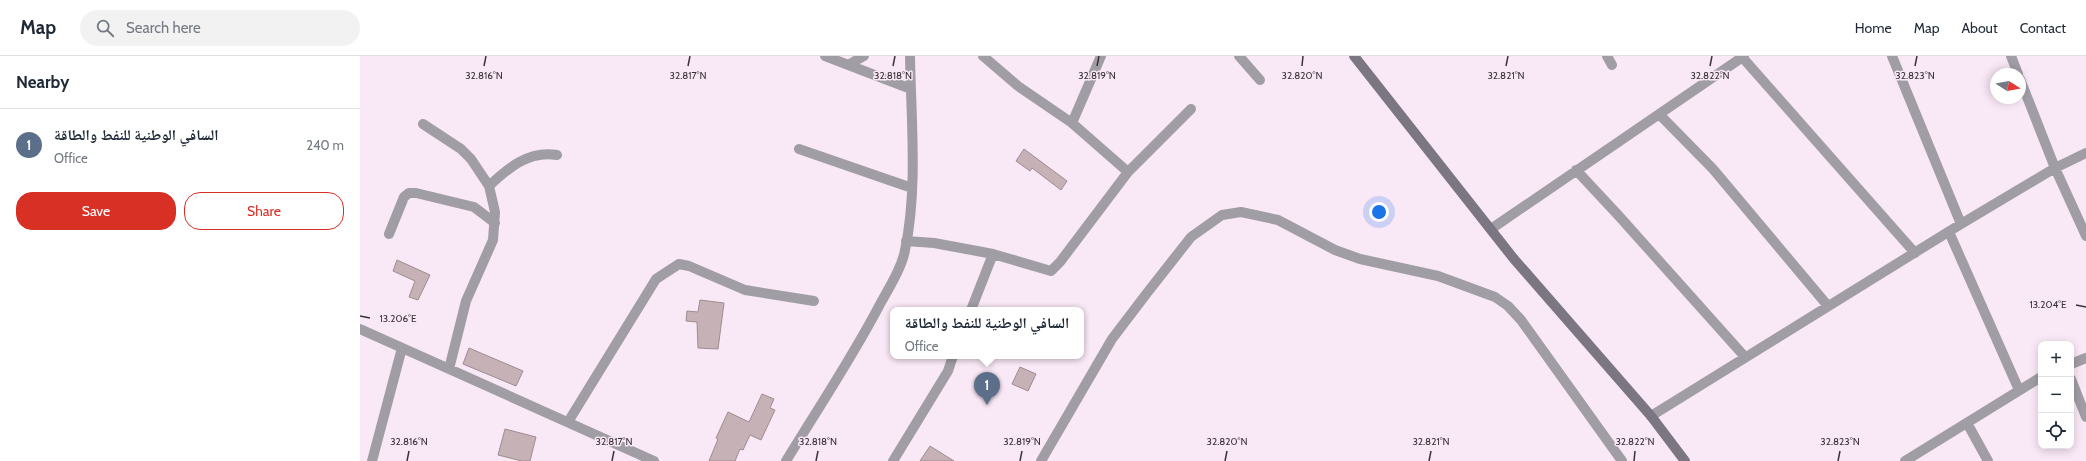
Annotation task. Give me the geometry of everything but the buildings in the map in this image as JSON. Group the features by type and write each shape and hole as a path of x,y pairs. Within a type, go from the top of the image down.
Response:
{"main road":[{"path":"1354,56 1491,229 1651,416 1685,461"}],"street":[{"path":"825,56 911,89"},
{"path":"848,65 864,56"},
{"path":"786,461 854,353 888,291 905,251 912,188 910,56"},
{"path":"984,56 1018,86 1072,123 1128,172"},
{"path":"1072,123 1101,56"},
{"path":"1239,56 1260,80"},
{"path":"1892,56 1962,224"},
{"path":"2011,56 2016,68"},
{"path":"1491,229 1743,57 1915,253"},
{"path":"2026,94 2055,168 2086,236"},
{"path":"906,242 934,244 993,254 1051,271 1055,268 1128,172 1192,109"},
{"path":"1659,114 1713,169 1828,306"},
{"path":"423,124 461,150 471,159 489,186 495,212 493,240 466,301 449,369"},
{"path":"799,149 912,188"},
{"path":"489,186 507,169 530,156 546,153 557,155"},
{"path":"1651,416 1962,224 2055,168 2086,153"},
{"path":"1576,170 1745,357"},
{"path":"389,234 404,197 409,193 416,192 474,207 495,223"},
{"path":"1041,461 1112,340 1191,237 1222,215 1241,212 1278,220 1335,250 1360,259 1438,276 1495,297 1508,306 1521,320 1622,461"},
{"path":"1949,232 2019,390"},
{"path":"972,307 993,254"},
{"path":"568,422 656,279 679,264 689,266 745,290 814,301"},
{"path":"360,329 654,461"},
{"path":"372,461 402,348"},
{"path":"2074,363 2086,358"},
{"path":"893,461 948,371 952,359"},
{"path":"1906,461 2038,379"},
{"path":"2074,386 2086,416"},
{"path":"1967,423 1988,461"}],"place":[{"name":"السافي الوطنية للنفط والطاقة","path":"987,405"}]}
